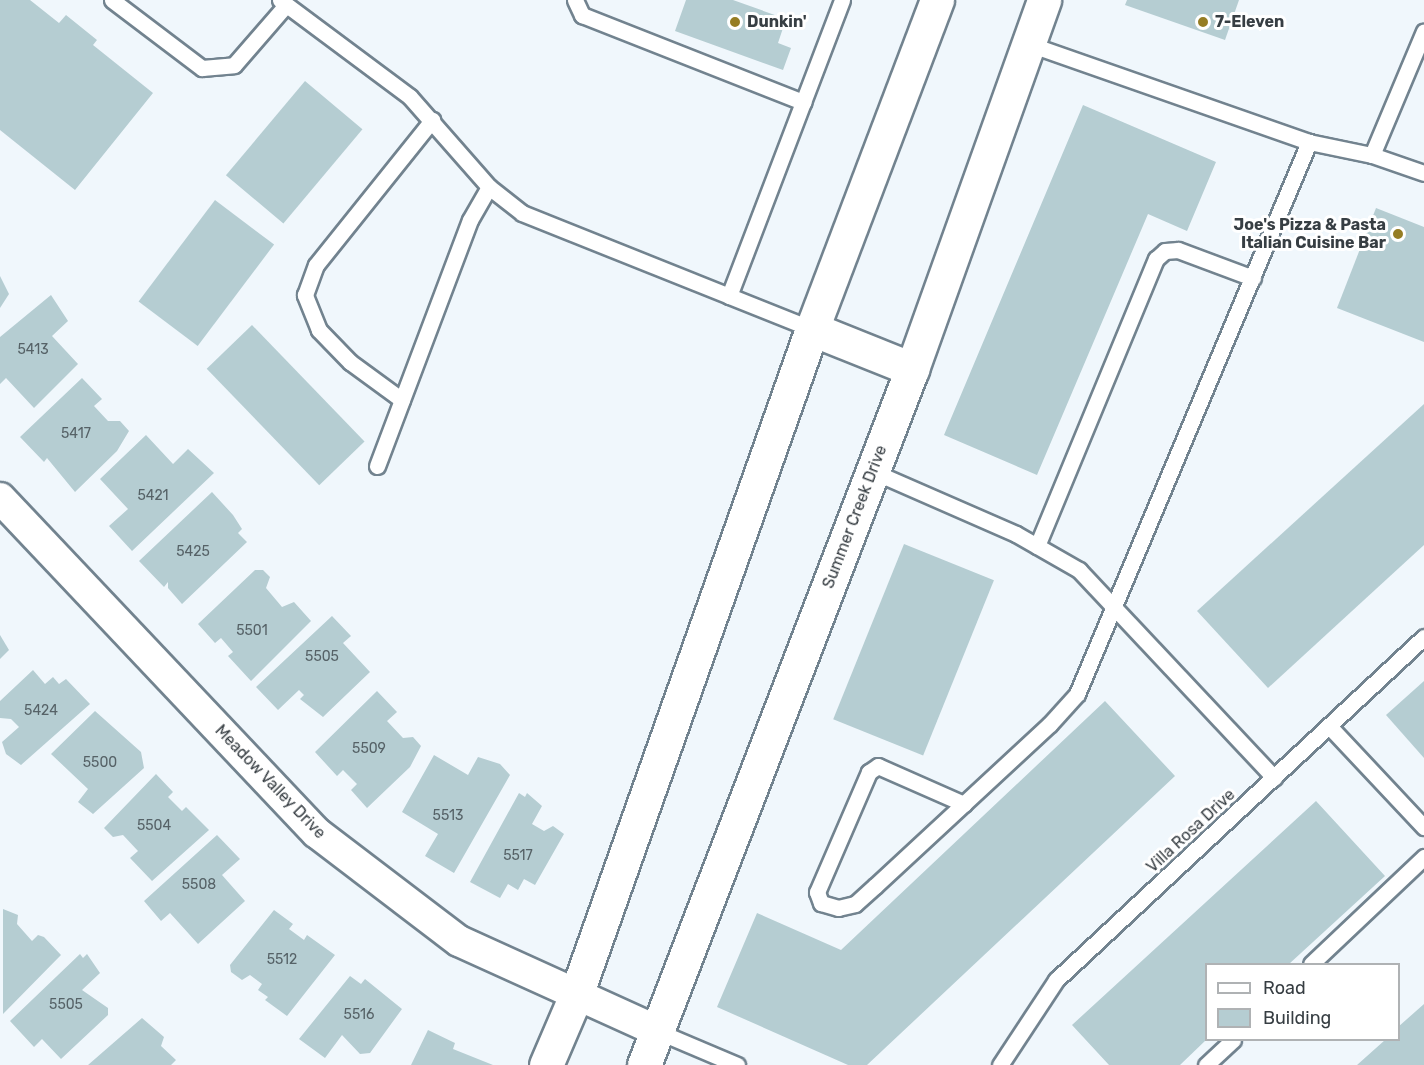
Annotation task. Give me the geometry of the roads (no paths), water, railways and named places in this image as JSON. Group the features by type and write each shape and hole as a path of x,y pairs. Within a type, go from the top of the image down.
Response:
{"main road":[{"path":"546,1065 576,995 812,329 937,0"},
{"name":"Summer Creek Drive","path":"644,1065 912,369 1044,0"},
{"path":"812,329 912,369"}],"street":[{"name":"Meadow Valley Drive","path":"0,498 317,833 459,941 657,1031"}],"lane":[{"path":"112,0 202,68 234,65 283,2 410,97 489,187 522,213 812,329"},
{"path":"575,0 582,15 803,102"},
{"path":"729,296 842,0"},
{"path":"1372,155 1424,32"},
{"path":"1029,44 1309,142 1372,155 1424,173"},
{"path":"402,400 350,362 319,330 305,296 316,265 432,120"},
{"path":"964,804 878,766 869,772 817,892 821,903 838,908 855,904 964,804 1077,694 1309,142"},
{"path":"377,466 470,220 489,187"},
{"path":"1037,546 1155,260 1165,251 1178,250 1253,278"},
{"path":"872,471 1037,546 1079,570 1116,604 1274,778"},
{"name":"Villa Rosa Drive","path":"1000,1065 1056,980 1424,637"},
{"path":"1329,726 1424,827"},
{"path":"1312,963 1424,857"},
{"path":"657,1031 737,1065"},
{"path":"1206,1065 1232,1041"}],"place":[{"name":"Dunkin'","path":"735,22"},
{"name":"7-Eleven","path":"1203,22"},
{"name":"Joe's Pizza & Pasta Italian Cuisine Bar","path":"1398,234"}]}
